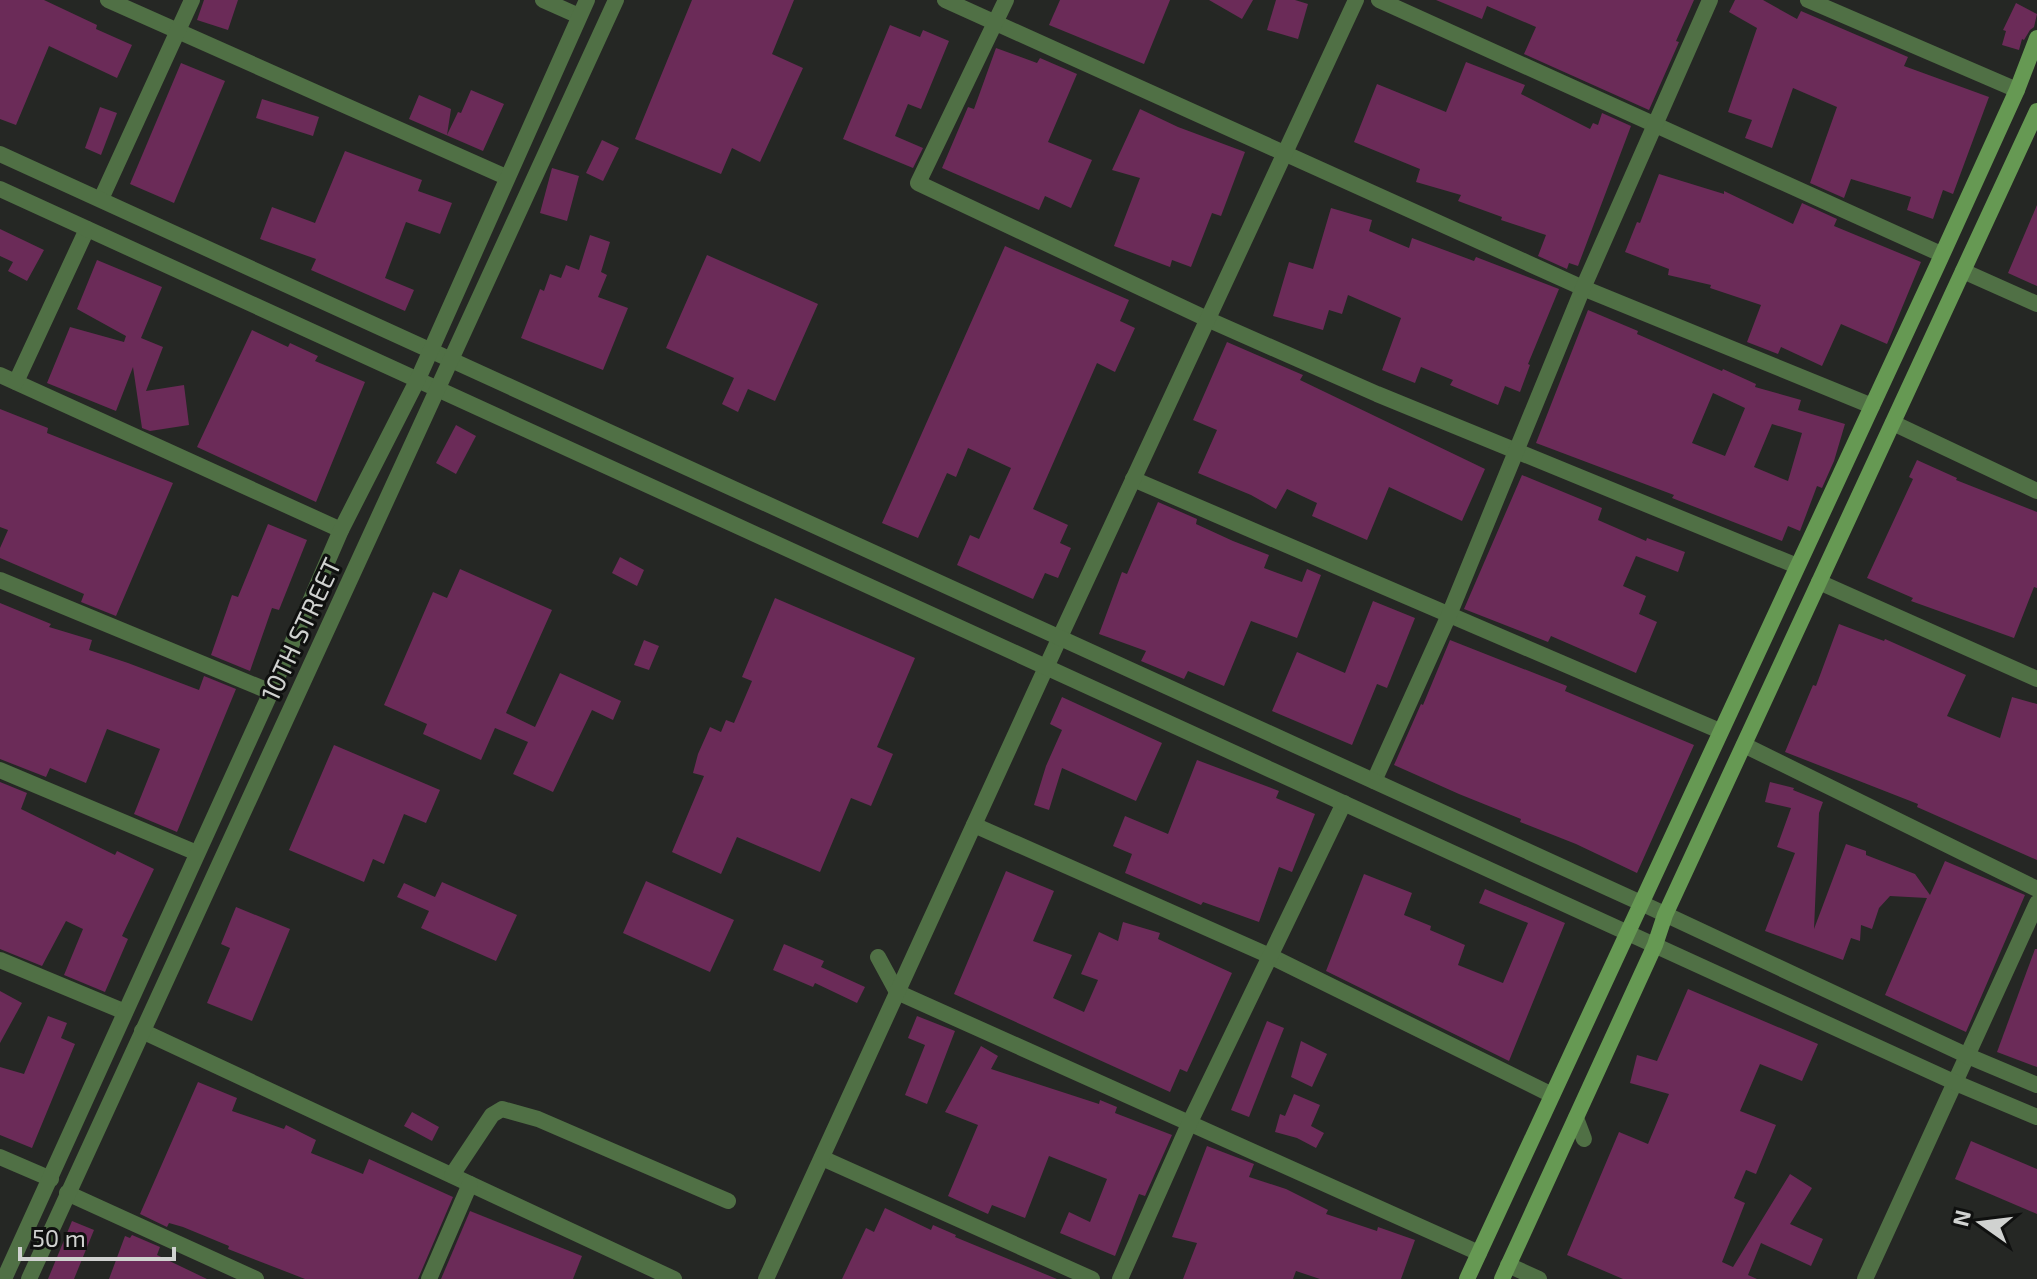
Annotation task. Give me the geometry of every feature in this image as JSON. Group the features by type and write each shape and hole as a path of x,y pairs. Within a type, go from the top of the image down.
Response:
{"main road":[{"path":"1467,1279 1872,406 2017,90 2037,38"},
{"path":"1505,1272 1655,945 1665,915 2037,111"}],"street":[{"path":"108,0 506,177"},
{"path":"101,199 192,0"},
{"path":"543,0 579,16"},
{"name":"10TH STREET","path":"4,1279 271,692 341,530 418,379 587,0"},
{"name":"10TH STREET","path":"29,1279 616,0"},
{"path":"945,0 1583,288 1872,406"},
{"path":"1006,0 918,183 1207,319 1377,394 1797,566"},
{"path":"766,1279 1356,0"},
{"path":"1379,0 1656,124 1939,260 1936,268 1962,273 2037,304"},
{"path":"1374,781 1449,615 1583,288 1710,0"},
{"path":"1808,0 2017,90"},
{"path":"0,154 2037,1085"},
{"path":"0,189 1956,1083 2037,1117"},
{"path":"87,229 5,381 341,530"},
{"path":"1893,423 2037,491"},
{"path":"1133,479 1720,731"},
{"path":"0,580 271,692"},
{"path":"1819,582 2037,679"},
{"path":"1744,745 2037,889"},
{"path":"0,770 197,853"},
{"path":"1120,1279 1189,1124 1344,803"},
{"path":"974,825 1270,956 1552,1095"},
{"path":"1865,1279 2037,903"},
{"path":"878,957 897,992 1479,1253"},
{"path":"0,960 125,1012"},
{"path":"142,1031 674,1279"},
{"path":"452,1175 492,1115 502,1109 538,1119 728,1201"},
{"path":"1576,1118 1584,1139"},
{"path":"0,1157 51,1179"},
{"path":"822,1158 1092,1279"},
{"path":"429,1279 470,1184"},
{"path":"67,1193 256,1279"},
{"path":"1505,1272 1539,1279"}],"building":[{"path":"0,0 44,0 132,45 117,78 49,46 16,125 0,119"},
{"path":"204,0 238,0 228,30 197,20"},
{"path":"692,0 794,0 772,54 803,68 760,162 732,148 721,174 635,139"},
{"path":"1060,0 1170,0 1144,64 1049,25"},
{"path":"1209,0 1253,0 1242,19"},
{"path":"1276,0 1308,4 1298,39 1267,30"},
{"path":"1436,0 1694,0 1649,110 1524,54 1536,27 1487,6 1482,19"},
{"path":"1735,0 1763,0 1797,19 1801,11 1908,57 1904,66 1989,97 1953,194 1943,190 1933,219 1907,210 1911,197 1851,179 1844,198 1810,183 1837,107 1793,88 1772,148 1745,138 1752,120 1728,112 1757,28 1729,12"},
{"path":"2016,3 2037,14 2034,27 2022,39 2019,50 2002,45 2006,31 2003,30"},
{"path":"890,25 920,37 923,30 949,41 921,109 908,104 895,136 923,148 913,168 843,139"},
{"path":"996,48 1037,63 1040,58 1077,74 1048,142 1092,160 1071,208 1045,196 1039,210 942,168 968,107 974,109"},
{"path":"1466,62 1525,85 1521,94 1590,129 1593,123 1598,125 1602,113 1631,126 1578,266 1569,263 1567,269 1538,256 1546,235 1458,201 1461,195 1416,182 1420,169 1354,142 1377,84 1446,112"},
{"path":"181,63 225,81 174,203 130,184"},
{"path":"471,90 504,104 483,151 409,119 419,95 451,109 447,135"},
{"path":"262,99 319,117 313,136 256,118"},
{"path":"100,107 117,113 101,155 85,148"},
{"path":"1140,109 1245,152 1221,216 1212,213 1191,267 1172,260 1170,267 1114,246 1140,178 1112,170"},
{"path":"602,140 619,148 603,181 586,173"},
{"path":"345,151 422,180 418,191 452,203 440,234 406,222 385,278 414,290 405,311 311,270 316,259 260,239 272,207 315,223"},
{"path":"552,168 579,176 567,221 540,213"},
{"path":"1659,174 1724,194 1724,191 1793,224 1802,203 1837,219 1834,226 1921,262 1887,344 1841,324 1822,366 1781,347 1778,354 1747,342 1761,305 1710,288 1711,285 1668,275 1669,269 1625,252"},
{"path":"2037,205 2037,286 2008,273"},
{"path":"1331,208 1372,220 1369,231 1409,248 1412,238 1474,261 1476,257 1559,289 1528,364 1520,392 1505,386 1498,405 1450,385 1453,380 1421,367 1415,383 1382,370 1401,318 1348,295 1342,314 1329,310 1323,330 1273,316 1289,262 1313,269"},
{"path":"0,229 44,250 27,281 8,271 13,262 0,256"},
{"path":"590,235 610,242 601,272 607,275 598,297 628,308 603,370 521,338 540,289 544,291 550,274 561,278 566,265 579,270"},
{"path":"1005,246 1129,300 1120,321 1135,328 1115,372 1097,363 1033,509 1068,525 1060,543 1071,548 1058,578 1045,573 1033,599 957,565 970,535 979,539 1011,468 968,448 956,477 947,473 918,538 882,523"},
{"path":"707,255 818,304 775,401 748,389 738,412 722,404 734,378 666,348"},
{"path":"97,260 162,287 141,338 163,347 146,391 184,385 189,425 150,431 142,428 133,367 116,411 47,383 70,327 124,342 126,336 77,309"},
{"path":"1588,310 1756,384 1755,387 1801,400 1798,410 1845,424 1834,461 1822,488 1817,486 1800,531 1788,526 1782,541 1672,498 1674,495 1536,443","holes":["1713,393 1745,408 1725,456 1692,443","1772,424 1802,433 1788,481 1754,467"]},
{"path":"252,330 288,347 290,343 318,356 315,361 365,382 316,502 197,447"},
{"path":"1227,342 1303,375 1300,380 1485,469 1462,521 1389,487 1367,540 1312,516 1317,503 1287,489 1276,509 1198,473 1217,430 1193,420"},
{"path":"0,409 48,428 47,433 173,483 116,616 81,602 84,594 0,558 0,548 8,530 0,527"},
{"path":"456,425 476,436 456,474 436,463"},
{"path":"1917,460 1956,480 2037,512 2037,588 2034,587 2014,638 1911,601 1913,598 1867,578 1913,479 1909,477"},
{"path":"1522,475 1602,508 1598,520 1646,541 1647,538 1685,552 1678,572 1636,556 1623,586 1646,596 1639,614 1657,622 1636,673 1551,636 1548,642 1464,609"},
{"path":"1158,502 1197,519 1196,524 1269,555 1264,568 1302,582 1307,569 1321,575 1297,638 1251,621 1224,686 1188,671 1184,679 1141,661 1146,651 1099,634 1122,572 1127,574"},
{"path":"268,524 307,540 279,610 272,608 250,671 211,655 232,595 238,597"},
{"path":"620,557 644,570 637,586 612,573"},
{"path":"460,569 552,610 506,713 535,727 560,673 621,701 613,720 592,710 553,792 513,774 528,742 495,728 481,760 423,734 427,724 384,705 433,592 447,598"},
{"path":"775,598 915,658 877,747 893,754 871,806 851,798 820,872 737,837 721,874 672,852 704,776 693,773 698,754 710,727 721,732 726,720 734,723 752,681 742,677"},
{"path":"1373,601 1415,618 1387,688 1377,684 1352,745 1272,711 1297,652 1345,673"},
{"path":"0,603 51,624 49,627 92,640 89,650 199,690 204,676 236,689 177,832 134,814 160,749 107,729 86,783 50,768 46,777 0,759"},
{"path":"1839,624 1885,639 1966,675 1947,716 2000,738 2012,697 2037,704 2037,860 1917,807 1918,804 1785,752 1813,685 1816,686"},
{"path":"644,640 659,646 649,670 634,665"},
{"path":"1450,640 1567,686 1565,691 1694,745 1637,873 1394,765"},
{"path":"1062,697 1162,743 1136,801 1062,768 1049,810 1034,805 1062,730 1050,724"},
{"path":"334,745 440,790 426,823 404,814 384,864 373,859 364,882 289,850"},
{"path":"1197,760 1279,791 1276,798 1315,814 1292,872 1279,867 1259,922 1203,902 1201,905 1125,873 1132,854 1113,846 1125,816 1168,834"},
{"path":"0,782 27,793 21,809 115,855 117,851 154,869 122,936 128,939 105,992 64,975 83,929 66,921 42,966 0,949"},
{"path":"1770,782 1794,788 1823,802 1819,813 1814,929 1846,844 1915,874 1930,895 1945,861 2025,895 1966,1032 1885,995 1927,898 1890,896 1879,908 1872,929 1861,925 1860,941 1851,938 1843,960 1765,931 1795,853 1777,847 1791,808 1765,802"},
{"path":"1006,871 1054,891 1033,941 1072,955 1053,998 1084,1012 1098,980 1081,974 1099,932 1118,941 1123,922 1160,933 1158,939 1232,973 1187,1072 1180,1069 1170,1092 954,994"},
{"path":"1364,874 1412,893 1404,915 1465,945 1458,965 1503,983 1528,923 1479,903 1485,889 1565,923 1509,1061 1326,971"},
{"path":"646,881 734,920 710,972 623,933"},
{"path":"442,882 517,915 496,961 421,928 429,911 397,897 404,883 435,897"},
{"path":"236,907 290,929 252,1021 207,1003 230,948 221,944"},
{"path":"784,944 824,961 821,967 865,987 857,1003 815,983 813,987 773,970"},
{"path":"2037,949 2037,1067 1997,1052"},
{"path":"1688,989 1818,1044 1802,1081 1760,1064 1740,1111 1776,1125 1756,1174 1746,1170 1734,1198 1745,1203 1722,1262 1733,1267 1790,1174 1812,1188 1790,1224 1823,1239 1811,1266 1761,1243 1748,1275 1757,1279 1623,1279 1567,1255 1619,1132 1648,1144 1669,1094 1630,1083 1637,1055 1657,1061"},
{"path":"0,991 22,1003 0,1043"},
{"path":"48,1016 67,1023 61,1038 75,1044 32,1148 0,1135 0,1067 24,1074"},
{"path":"917,1016 955,1031 927,1104 905,1095 925,1045 908,1038"},
{"path":"1267,1021 1284,1028 1249,1117 1231,1110"},
{"path":"1301,1041 1327,1054 1312,1087 1291,1077"},
{"path":"981,1046 998,1056 991,1069 1099,1104 1100,1100 1117,1107 1115,1113 1172,1135 1145,1196 1139,1194 1115,1256 1060,1233 1069,1212 1090,1222 1107,1179 1049,1156 1025,1218 992,1205 988,1214 948,1196 978,1125 945,1112"},
{"path":"198,1082 237,1098 232,1111 284,1129 286,1125 316,1140 311,1153 363,1174 369,1159 453,1197 418,1279 305,1279 228,1249 229,1246 183,1227 169,1223 167,1227 140,1214"},
{"path":"1294,1094 1320,1105 1311,1126 1324,1133 1316,1148 1297,1138 1275,1132 1280,1114 1285,1116"},
{"path":"412,1112 439,1127 432,1141 404,1126"},
{"path":"1971,1141 2037,1169 2037,1214 1955,1179"},
{"path":"1207,1146 1254,1164 1249,1177 1286,1189 1328,1210 1326,1214 1415,1240 1401,1279 1320,1279 1296,1271 1293,1279 1183,1279 1197,1243 1172,1237"},
{"path":"885,1208 931,1230 933,1225 1057,1279 842,1279 866,1228 874,1232"},
{"path":"470,1211 582,1256 573,1279 441,1279"},
{"path":"72,1221 94,1230 74,1279 48,1279"},
{"path":"132,1235 160,1247 157,1255 207,1279 109,1279 125,1236 130,1238"}]}
